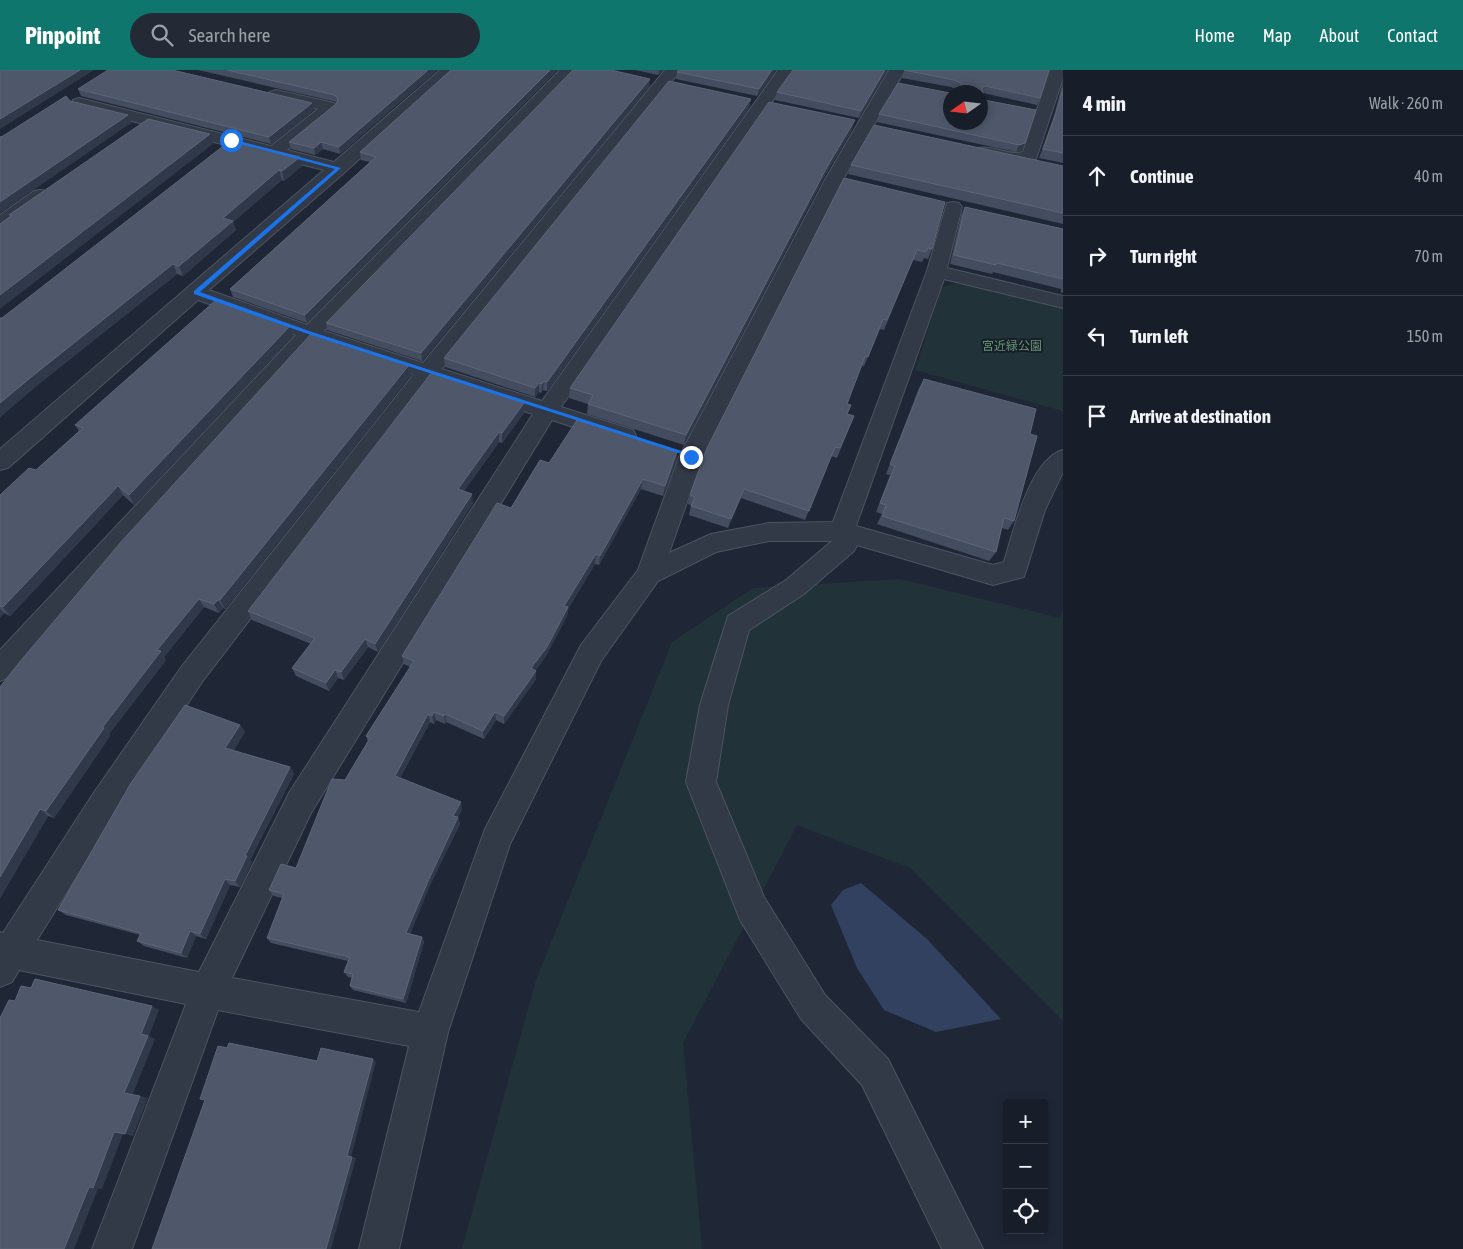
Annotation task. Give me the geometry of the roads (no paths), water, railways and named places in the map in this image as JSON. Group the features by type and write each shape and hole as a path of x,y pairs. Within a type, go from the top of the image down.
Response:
{"street":[{"path":"0,669 310,333 568,70"},
{"path":"112,1249 208,991 300,803 547,410 786,70"},
{"path":"1016,159 1030,155 1058,70"},
{"path":"0,462 339,168 441,71"},
{"path":"378,1249 430,1032 496,840 591,653 649,574 682,454 844,180 864,126 893,76 908,86"},
{"path":"430,1032 208,991 3,957 192,674 429,370 665,79"},
{"path":"84,86 73,100 339,168"},
{"path":"264,92 330,107 275,151"},
{"path":"1026,109 1045,113"},
{"path":"133,131 148,120"},
{"path":"216,152 231,140"},
{"path":"968,149 1044,166"},
{"path":"0,223 55,185"},
{"path":"953,207 937,271 842,530 845,544 795,587 737,624 714,705 701,782 752,908 812,1007 875,1072 963,1249"},
{"path":"937,271 1063,302"},
{"path":"196,292 310,333 429,370 646,442"},
{"path":"649,574 711,544 769,532 842,530 993,575 1015,570 1033,506 1056,463 1063,458"}],"water":[{"path":"861,883 927,939 1001,1019 936,1032 884,1010 857,968 831,905 843,890"}],"park label":[{"name":"宮近緑公園","path":"1012,346"}]}
